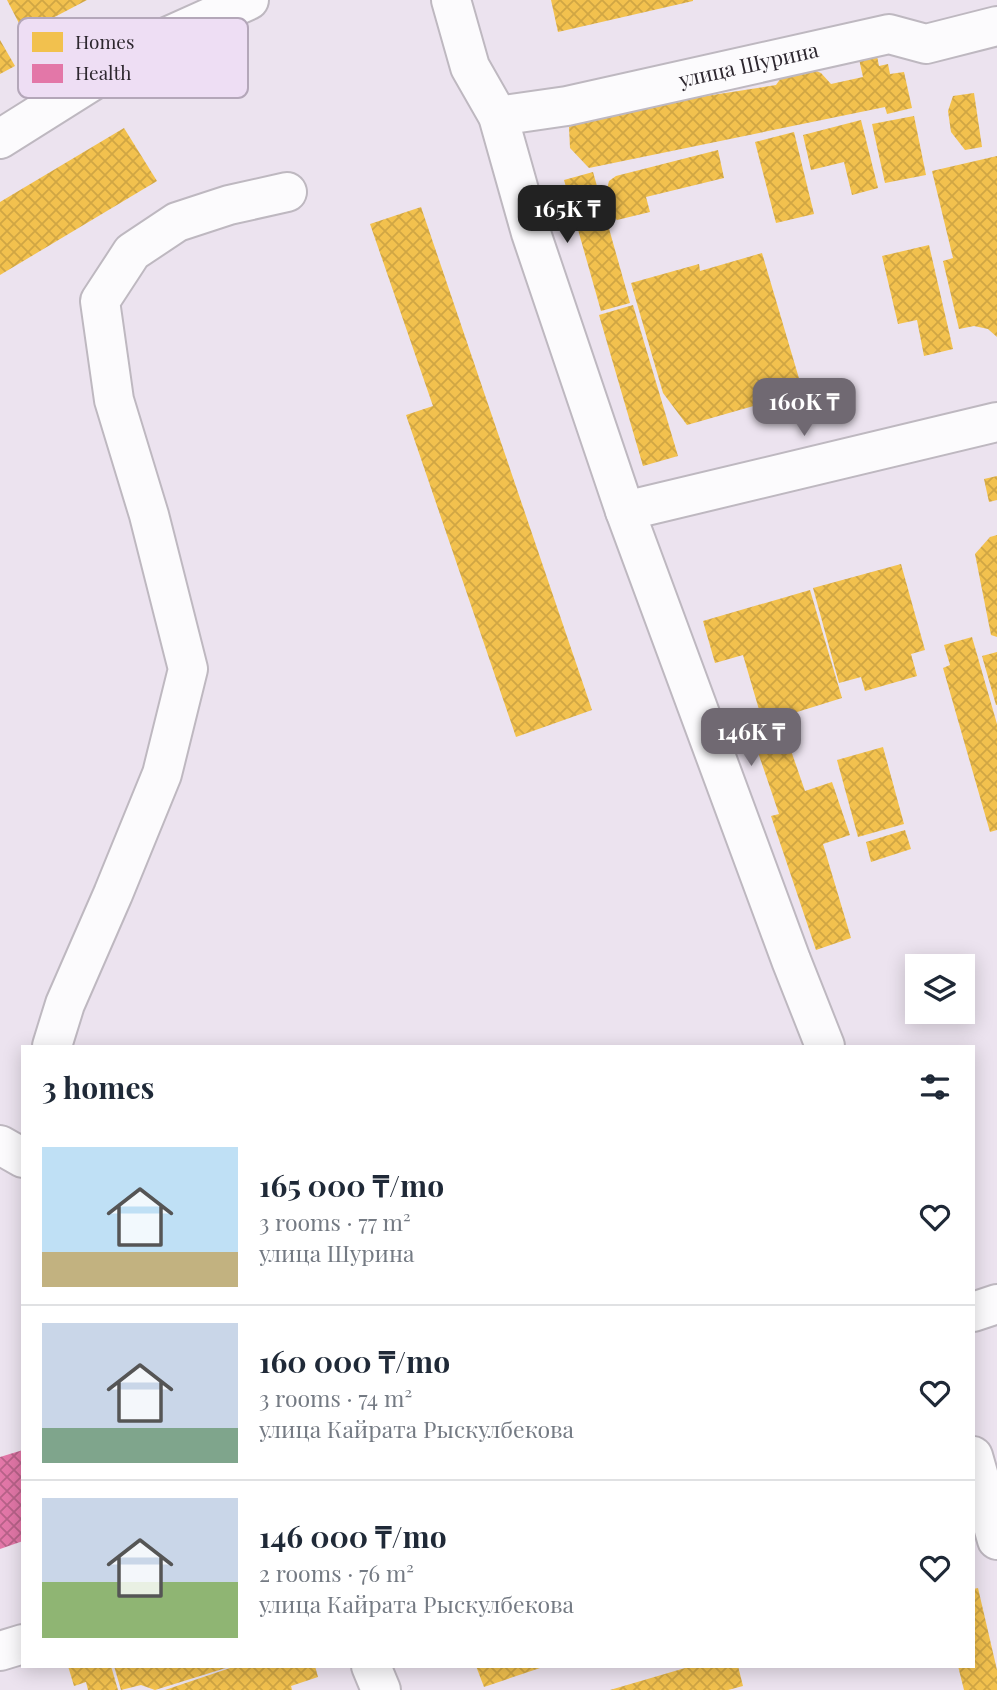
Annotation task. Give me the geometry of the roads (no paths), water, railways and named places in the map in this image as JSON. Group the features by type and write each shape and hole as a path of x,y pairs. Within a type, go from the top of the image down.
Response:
{"street":[{"path":"208,18 248,0"},
{"path":"451,0 470,67 498,116 531,233 625,511 825,1045"},
{"name":"улица Шурина","path":"498,116 567,106 889,34 926,44 997,26"},
{"path":"0,139 65,98"},
{"path":"52,1045 65,1004 162,774 188,669 149,515 114,400 100,301 132,252 177,222 229,205 287,192"},
{"path":"625,511 997,422"},
{"path":"0,1145 21,1157"},
{"path":"975,1311 997,1304"},
{"path":"975,1463 997,1540"},
{"path":"0,1651 21,1645"},
{"path":"372,1668 381,1690"}]}
